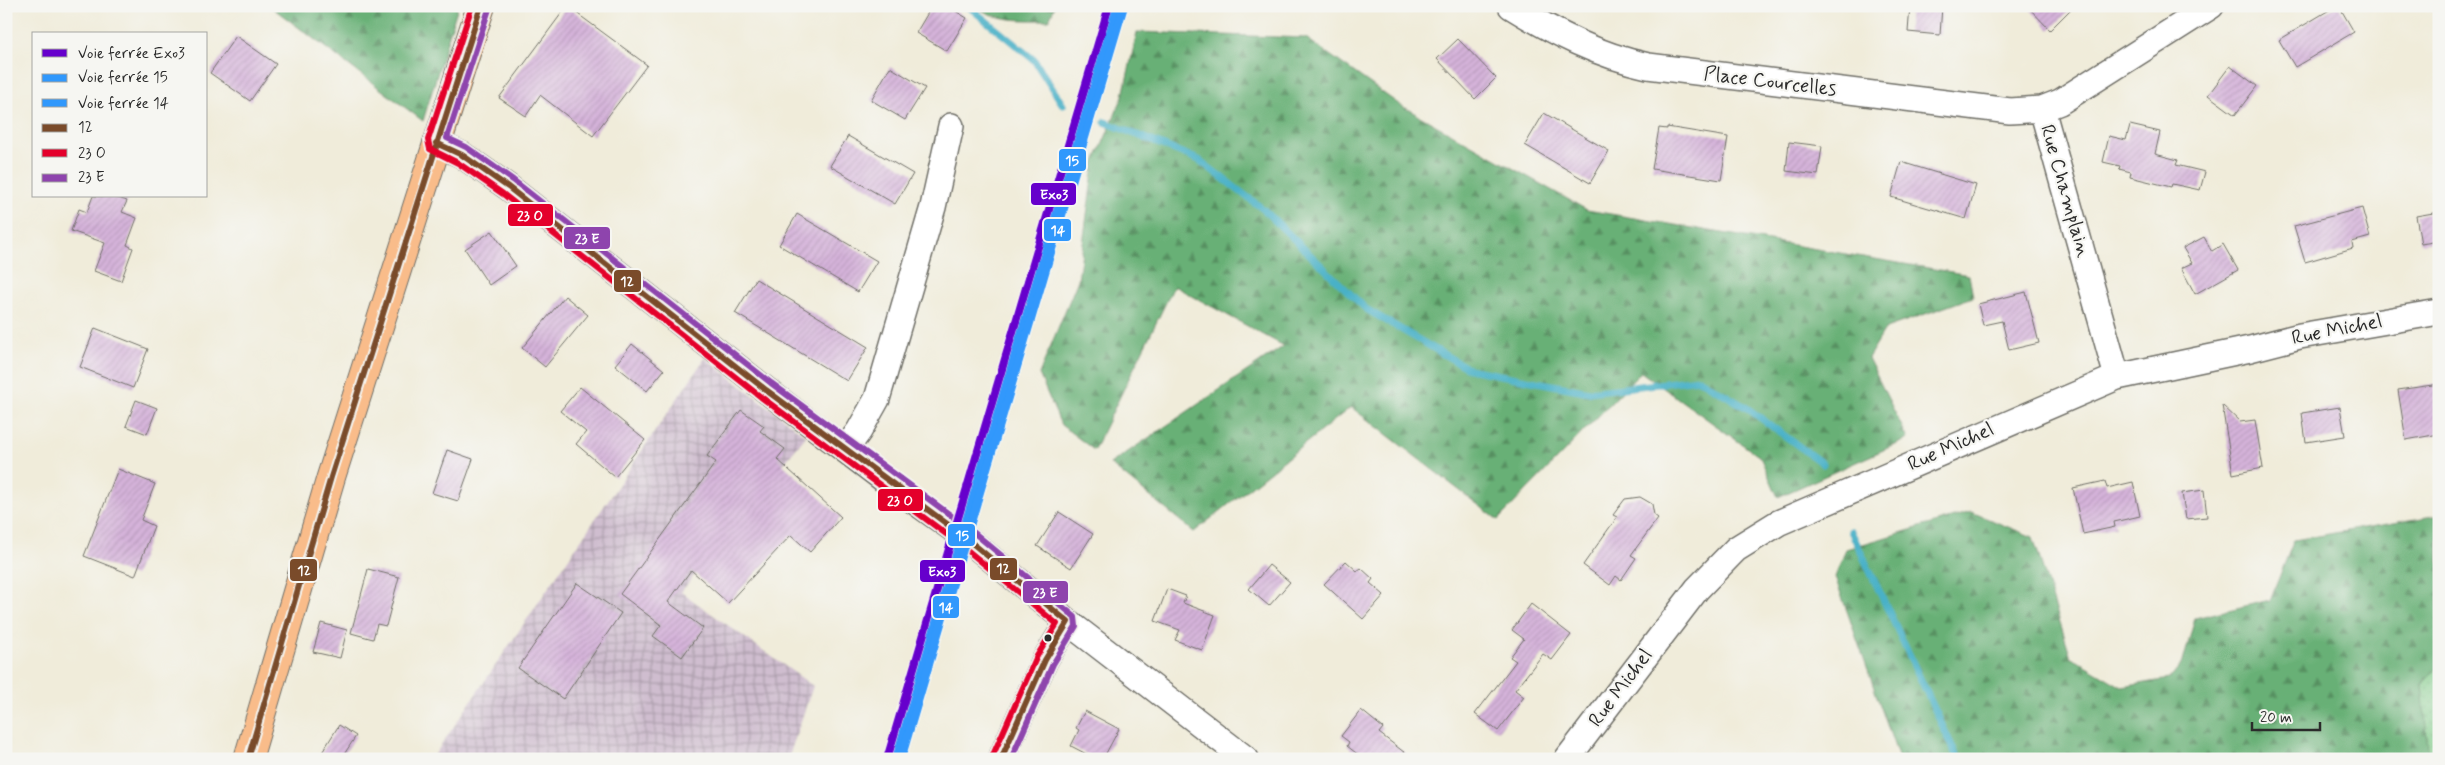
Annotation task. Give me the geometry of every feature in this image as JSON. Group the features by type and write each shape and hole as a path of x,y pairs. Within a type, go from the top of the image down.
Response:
{"main road":[{"path":"248,759 331,476 481,6"}],"street":[{"name":"Place Courcelles","path":"1511,6 1579,44 1613,58 1648,66 2010,111 2042,109"},
{"name":"Rue Champlain","path":"2117,377 2042,109 2060,102 2211,6"},
{"path":"845,450 859,431 877,399 933,206 952,126"},
{"path":"436,143 462,155 508,187 845,450 966,538 1068,622 1246,759"},
{"name":"Rue Michel","path":"1567,759 1697,589 1720,563 1750,538 1807,510 2117,377 2250,350 2300,336 2439,312"},
{"path":"1001,759 1045,660 1068,622"}],"shaded area":[{"path":"705,358 806,436 681,592 813,686 788,759 435,759 433,757"}],"green space":[{"path":"270,6 458,6 423,121"},
{"path":"976,6 1055,6 1049,20 1030,20 992,15"},
{"path":"1137,32 1306,38 1400,105 1587,210 1969,275 1973,297 1886,328 1868,358 1908,439 1778,497 1760,457 1641,372 1498,520 1351,407 1194,532 1110,464 1284,346 1174,286 1094,450 1061,425 1039,374 1078,280 1094,164 1123,96"},
{"path":"1971,512 2033,537 2071,657 2122,687 2169,679 2183,662 2195,618 2270,600 2294,540 2439,515 2439,664 2422,685 2429,759 1899,759 1835,577 1846,549"},
{"path":"2439,629 2439,759 2418,759 2387,688"}],"building":[{"path":"567,6 647,65 593,136 540,95 526,116 499,98"},
{"path":"932,6 947,6 967,18 947,51 916,33"},
{"path":"1910,6 1942,6 1940,35 1908,32"},
{"path":"2027,6 2074,6 2050,30"},
{"path":"2339,6 2354,32 2295,67 2279,40"},
{"path":"236,36 276,64 250,101 210,73"},
{"path":"1458,39 1496,78 1475,99 1437,59"},
{"path":"2230,66 2257,86 2235,115 2208,95"},
{"path":"890,67 925,88 905,120 871,100"},
{"path":"1544,113 1609,151 1590,183 1525,145"},
{"path":"2130,125 2160,132 2155,154 2178,160 2176,165 2205,172 2200,190 2172,184 2171,187 2130,177 2131,172 2119,169 2120,166 2103,162 2109,136 2126,140"},
{"path":"1667,127 1728,137 1721,180 1652,169 1659,128 1667,129"},
{"path":"848,136 913,174 895,204 830,166"},
{"path":"1789,142 1822,146 1818,175 1786,171"},
{"path":"1901,162 1976,185 1966,219 1891,197"},
{"path":"92,198 119,198 127,201 122,212 137,218 127,245 133,248 121,281 94,271 105,243 71,231 79,209 87,212"},
{"path":"2362,208 2370,237 2352,242 2353,248 2305,262 2294,226"},
{"path":"2439,212 2439,241 2421,244 2416,216"},
{"path":"797,214 877,261 858,292 779,245"},
{"path":"492,231 516,266 489,285 465,249"},
{"path":"2204,237 2212,251 2223,244 2238,270 2195,294 2181,268 2192,263 2183,248"},
{"path":"756,279 868,347 847,381 735,313"},
{"path":"2026,292 2039,343 2009,350 2002,321 1983,325 1978,304"},
{"path":"565,296 588,315 545,367 522,348"},
{"path":"95,328 148,349 133,388 80,367"},
{"path":"632,344 664,370 647,391 615,365"},
{"path":"2439,384 2439,434 2406,440 2398,390"},
{"path":"580,387 645,440 615,477 576,444 586,432 560,411"},
{"path":"136,400 157,408 147,434 126,426"},
{"path":"2222,405 2240,422 2255,420 2263,468 2233,474"},
{"path":"2340,407 2345,436 2306,442 2302,413"},
{"path":"741,410 764,426 760,431 785,449 777,459 841,517 810,552 791,535 728,603 691,570 668,602 703,628 682,657 653,636 661,625 620,594 716,462 707,456"},
{"path":"447,450 473,459 458,501 432,493"},
{"path":"118,469 155,484 141,520 154,526 135,576 84,556"},
{"path":"2105,481 2107,488 2133,482 2140,516 2114,522 2115,527 2083,534 2073,488"},
{"path":"2204,490 2207,517 2186,519 2182,493"},
{"path":"1640,497 1652,504 1654,515 1658,518 1631,555 1636,558 1621,580 1616,576 1610,585 1583,565 1617,517 1613,515 1625,499"},
{"path":"1059,512 1093,534 1071,568 1037,546"},
{"path":"1346,561 1357,571 1361,568 1373,579 1370,583 1384,595 1363,619 1324,584"},
{"path":"1269,565 1290,582 1269,606 1249,589"},
{"path":"368,569 399,577 386,626 377,624 373,639 351,633"},
{"path":"577,583 621,613 563,699 518,668"},
{"path":"1167,589 1186,596 1183,603 1215,615 1202,650 1175,640 1180,630 1155,621"},
{"path":"1531,604 1571,635 1552,660 1543,654 1515,690 1524,697 1498,731 1475,714 1516,661 1510,657 1524,639 1512,630"},
{"path":"321,623 347,630 340,658 313,652"},
{"path":"1361,710 1383,728 1379,733 1413,759 1364,759 1347,746 1349,742 1341,736"},
{"path":"1085,711 1119,729 1103,759 1096,759 1071,746 1079,730 1076,728"},
{"path":"339,725 356,736 341,759 318,759"}],"waterway":[{"path":"968,6 1034,60 1063,105"},
{"path":"1105,122 1199,160 1263,209 1366,309 1469,369 1589,392 1699,379 1747,408 1823,464"},
{"path":"1851,531 1958,759"}],"rail line":[{"name":"Exo3","path":"887,759 1109,6"},
{"name":"14","path":"901,759 1124,6"},
{"name":"15","path":"896,759 1117,8"}],"transit line":[{"path":"472,6 428,140 430,149 458,163 503,194 761,397 961,545 1057,624 1037,656 993,755"},
{"name":"12","path":"248,759 331,477 481,6"},
{"path":"489,9 447,138 466,147 513,180 771,383 972,531 1075,617 1076,626 1053,664 1011,759"},
{"name":"12","path":"436,143 462,155 508,187 766,390 966,538 1068,622 1045,660 1001,759"}]}
